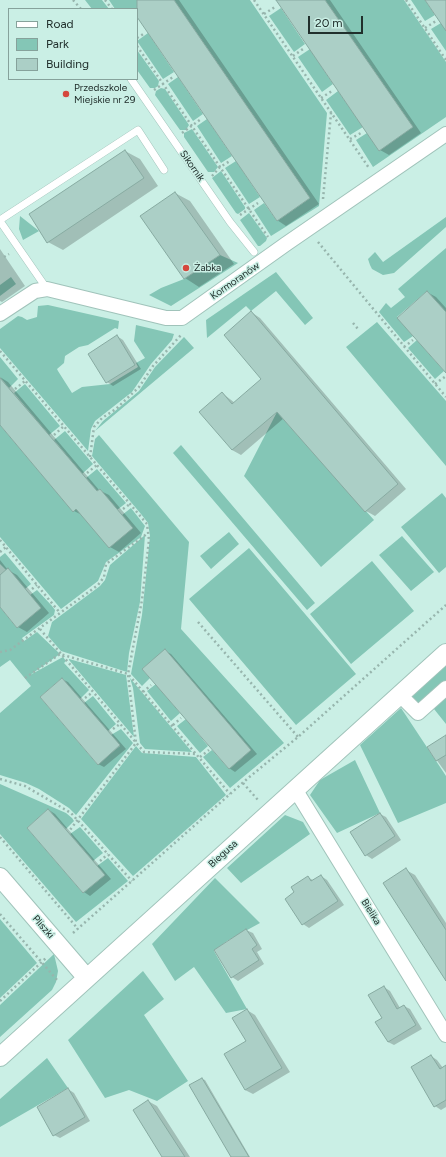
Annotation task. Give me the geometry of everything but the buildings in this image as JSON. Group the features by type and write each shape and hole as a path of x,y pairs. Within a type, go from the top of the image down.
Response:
{"street":[{"name":"Kormoranów","path":"47,289 166,318 182,318 286,244 446,134"},
{"path":"0,314 34,291 47,289"},
{"name":"Biegusa","path":"0,1056 446,653"},
{"path":"400,695 418,713 446,688"},
{"name":"Bielika","path":"295,789 446,1035"},
{"name":"Pliszki","path":"0,878 86,977"}],"lane":[{"name":"Sikornik","path":"132,80 230,222 254,252"},
{"path":"47,289 0,220 138,130 164,170"}],"path":[{"path":"73,0 80,8"},
{"path":"105,0 111,8"},
{"path":"254,0 372,172"},
{"path":"406,0 446,60"},
{"path":"264,14 275,7"},
{"path":"425,28 436,21"},
{"path":"138,37 145,33"},
{"path":"138,47 271,241"},
{"path":"293,56 303,49"},
{"path":"163,84 173,77"},
{"path":"321,98 332,91"},
{"path":"323,200 331,112"},
{"path":"192,125 201,119"},
{"path":"350,139 361,133"},
{"path":"220,167 230,161"},
{"path":"250,209 258,203"},
{"path":"317,240 446,397"},
{"path":"353,323 358,329"},
{"path":"90,457 94,427 102,418 116,409 139,387 153,366 181,335"},
{"path":"404,346 413,340"},
{"path":"0,351 147,524 148,533 142,600 128,674 136,743 70,830"},
{"path":"435,384 446,376"},
{"path":"15,388 25,381"},
{"path":"54,435 64,426"},
{"path":"87,473 96,465"},
{"path":"123,509 130,504"},
{"path":"0,652 10,650 98,586 104,578 106,564 148,533"},
{"path":"0,540 60,613"},
{"path":"0,552 6,547"},
{"path":"32,589 38,585"},
{"path":"72,933 230,794 298,737 446,605"},
{"path":"198,622 298,737"},
{"path":"40,629 144,752 199,756 209,750"},
{"path":"60,654 128,674 173,725 230,794"},
{"path":"25,678 60,654"},
{"path":"143,692 151,685"},
{"path":"86,698 93,692"},
{"path":"173,725 181,718"},
{"path":"113,730 120,724"},
{"path":"0,779 25,786 71,812 132,881"},
{"path":"243,783 258,800"},
{"path":"0,837 78,929"},
{"path":"100,862 108,854"},
{"path":"0,914 41,962"},
{"path":"0,1001 49,954"}],"green space":[{"path":"85,0 102,0 108,8 91,8"},
{"path":"109,0 138,0 137,8 114,8"},
{"path":"174,0 250,0 327,113 319,206 271,236 254,210 264,203 277,221 310,198"},
{"path":"325,0 404,0 446,62 446,117 373,167 356,140 367,133 379,150 413,127"},
{"path":"411,0 425,0 435,15 425,21"},
{"path":"281,8 305,44 294,52 269,16"},
{"path":"441,23 446,30 446,51 431,29"},
{"path":"148,33 174,72 163,79 138,40"},
{"path":"310,49 333,84 322,92 298,57"},
{"path":"138,51 159,81 158,86 155,88 150,88 138,71"},
{"path":"178,77 203,114 193,121 168,84"},
{"path":"161,88 165,89 189,125 186,130 180,130 155,95 156,91"},
{"path":"338,91 363,127 350,135 326,100"},
{"path":"207,119 232,156 221,163 197,126"},
{"path":"192,129 218,167 214,172 208,172 184,137 184,133"},
{"path":"236,161 260,197 249,204 225,168"},
{"path":"221,171 245,207 245,209 238,214 212,178"},
{"path":"249,213 267,238 266,241 260,246 258,246 240,220"},
{"path":"20,216 39,231 23,240 19,229"},
{"path":"446,217 446,227 394,273 383,275 372,269 368,259 375,252 383,262"},
{"path":"446,248 446,312 427,291 397,317 413,336 404,342 379,312 386,303 391,308 405,297 398,289"},
{"path":"220,255 238,263 171,306 149,295 161,288 184,279"},
{"path":"276,272 313,318 305,325 276,291 251,311 246,306 207,338 206,320"},
{"path":"11,277 16,284 0,296 0,285"},
{"path":"48,305 119,321 118,329 115,328 88,345 79,347 65,356 64,363 57,369 72,393 82,387 110,384 138,367 136,363 145,358 134,341 136,325 174,334 172,340 151,364 132,392 95,421 91,429 88,451 0,348 0,329 18,316 27,320 37,317 38,306"},
{"path":"377,322 446,401 446,466 346,347"},
{"path":"184,337 194,348 95,431 103,421 139,391 155,367"},
{"path":"417,340 444,371 435,379 408,348"},
{"path":"0,357 18,379 9,388 0,377"},
{"path":"25,384 60,426 49,435 14,393"},
{"path":"277,412 374,520 321,567 244,476"},
{"path":"0,425 73,511 76,509 122,515 131,508 145,526 141,537 106,562 98,581 61,609 0,537"},
{"path":"65,431 93,464 82,474 54,440"},
{"path":"99,435 189,542 181,629 284,743 230,788 203,757 212,750 229,769 251,750 165,650 142,669 150,678 142,686 131,674 142,615 150,536 148,523 92,456 95,439"},
{"path":"181,445 315,603 307,610 173,453"},
{"path":"97,469 126,503 117,510 100,489 97,491 86,478"},
{"path":"442,493 446,498 446,567 439,573 401,527"},
{"path":"229,532 239,544 211,569 200,556"},
{"path":"145,535 140,602 129,653 127,672 61,651 48,636 52,622 100,586 105,580 110,565"},
{"path":"402,536 434,572 411,591 379,555"},
{"path":"249,548 356,674 296,725 189,599"},
{"path":"5,553 31,584 25,589 0,564 0,557"},
{"path":"372,561 414,611 351,664 310,614"},
{"path":"37,590 55,610 54,615 22,638 24,641 37,632 60,654 30,675 63,657 66,661 64,663 89,690 80,699 62,678 40,697 97,764 120,746 111,735 121,729 133,743 76,815 69,808 39,789 26,783 0,775 0,713 31,686 10,660 0,667 0,607 17,628 41,608 30,595"},
{"path":"69,660 126,675 134,737"},
{"path":"446,664 446,688 418,713 407,702"},
{"path":"130,678 192,752 145,749 140,743 133,688"},
{"path":"156,684 180,713 171,721 147,691"},
{"path":"446,691 446,724 434,709"},
{"path":"93,696 116,724 108,731 84,703"},
{"path":"401,708 446,776 446,803 398,823 360,745"},
{"path":"186,719 208,746 200,753 177,726"},
{"path":"136,746 142,753 196,757 226,795 133,876 81,819"},
{"path":"355,760 380,813 337,833 310,795 320,780"},
{"path":"0,784 66,813 72,818 74,821 66,829 48,809 27,828 83,893 105,875 97,866 108,858 128,881 76,922 0,834"},
{"path":"285,815 303,822 310,834 241,883 227,868"},
{"path":"80,827 103,853 93,861 70,834"},
{"path":"215,878 260,923 227,941 214,951 247,1009 226,1013 194,967 175,981 152,944"},
{"path":"0,919 37,963 0,998"},
{"path":"54,954 58,971 56,982 52,990 0,1037 0,1005"},
{"path":"143,971 164,999 144,1015 188,1081 157,1101 129,1090 105,1098 68,1040"},
{"path":"47,1058 68,1088 0,1127 0,1099"}],"place":[{"name":"Przedszkole Miejskie nr 29","path":"66,94"},
{"name":"Żabka","path":"186,268"}]}
